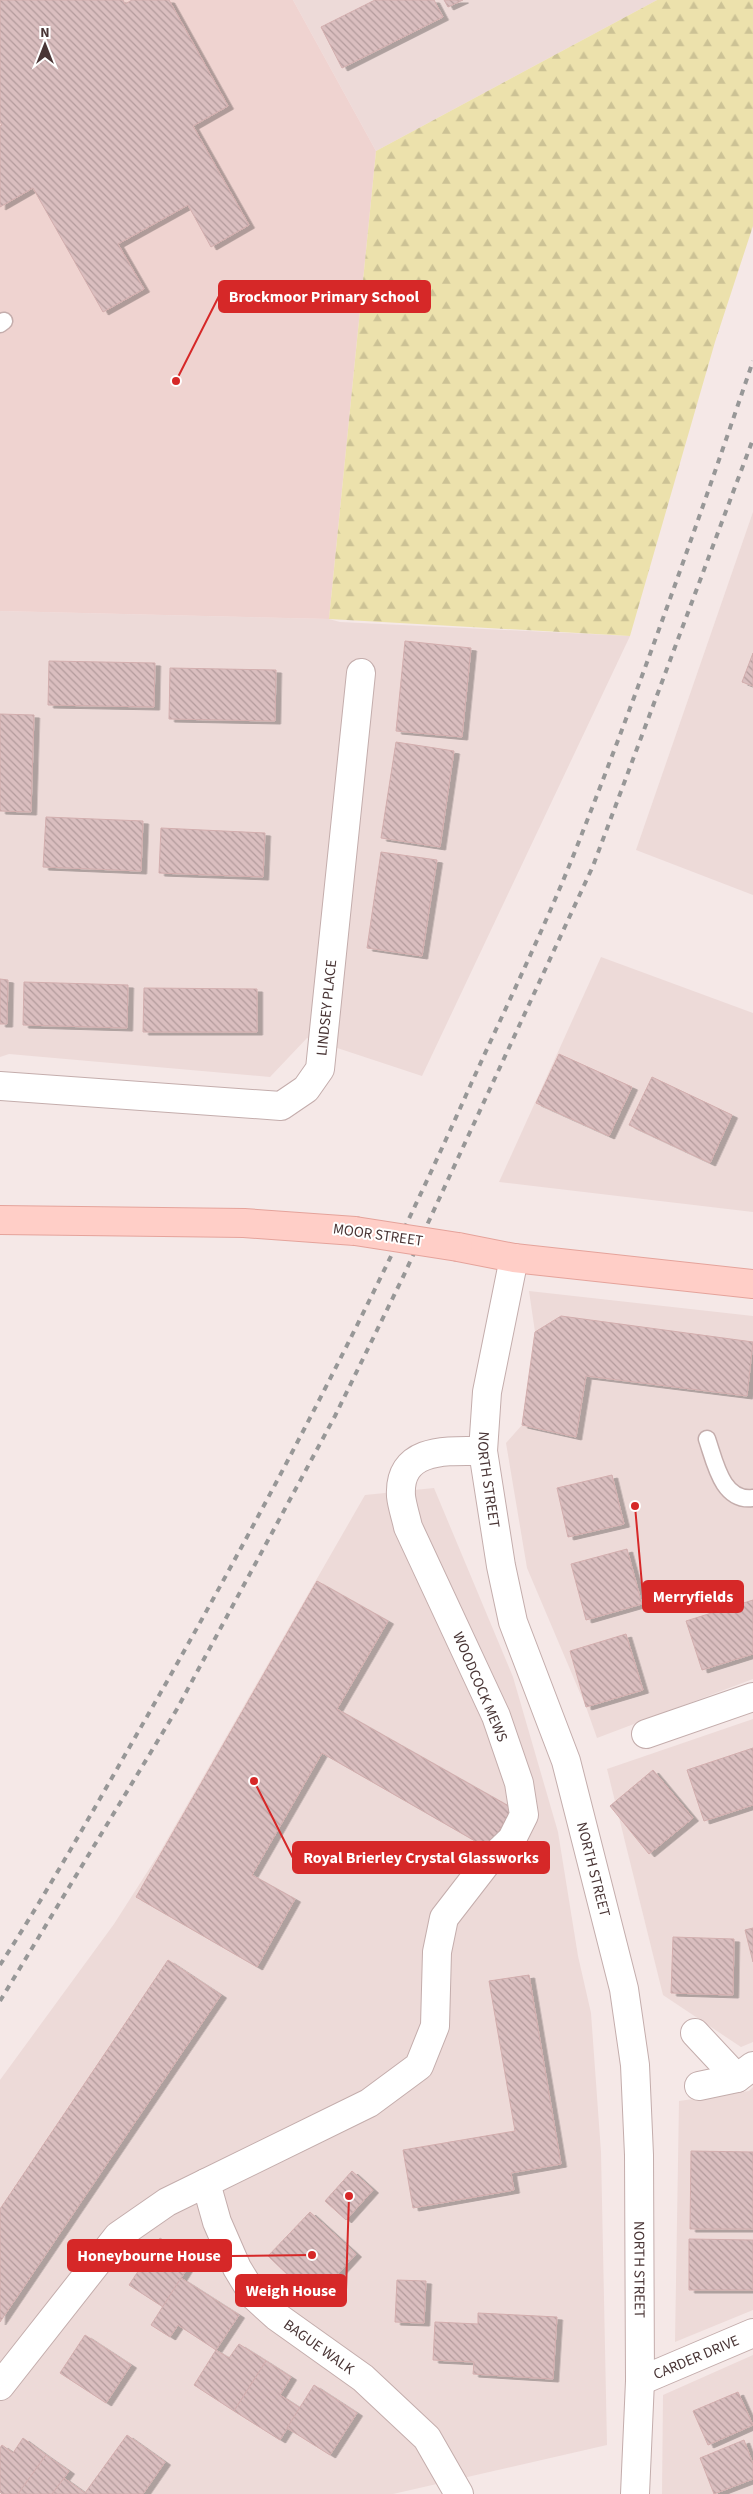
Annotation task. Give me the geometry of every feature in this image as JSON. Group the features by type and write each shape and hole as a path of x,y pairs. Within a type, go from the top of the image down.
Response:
{"street":[{"name":"LINDSEY PLACE","path":"0,1086 282,1106 306,1089 320,1069 361,673"},
{"name":"MOOR STREET","path":"0,1220 244,1223 355,1230 514,1258 753,1284"},
{"name":"NORTH STREET","path":"514,1258 487,1392 483,1451 499,1556 513,1622 566,1761 624,1989 635,2065 639,2155 640,2380 635,2494"},
{"name":"WOODCOCK MEWS","path":"206,2183 369,2103 419,2066 435,2026 437,1952 444,1918 485,1866 512,1839 524,1815 519,1783 496,1716 408,1527 401,1495 405,1473 417,1459 434,1452 483,1451"},
{"path":"646,1734 753,1697"},
{"path":"695,2033 745,2072"},
{"path":"699,2086 745,2072"},
{"path":"0,2386 118,2236 167,2202 206,2183"},
{"name":"BAGUE WALK","path":"206,2183 217,2222 237,2268 254,2296 276,2316 363,2378 427,2438 459,2494"},
{"name":"CARDER DRIVE","path":"640,2380 753,2333"}],"lane":[{"path":"707,1440 719,1476 732,1494 746,1499 753,1498"}],"shaded area":[{"path":"0,0 293,0 376,151 329,619 0,611"},
{"path":"293,0 657,0 376,151"},
{"path":"753,512 753,895 636,850"},
{"path":"0,611 329,619 340,622 630,636 422,1076 307,1038 270,1077 9,1054 0,1057"},
{"path":"601,957 753,1013 753,1212 499,1182"},
{"path":"529,1291 753,1316 753,1679 597,1738 586,1707 527,1568 506,1443 522,1425 535,1332"},
{"path":"434,1488 513,1677 558,1832 578,1956 591,2013 601,2152 607,2445 393,2494 0,2494 0,2080 114,1924 160,1852 365,1495"},
{"path":"753,1719 753,2042 741,2047 663,1995 607,1769"},
{"path":"753,2087 753,2310 675,2342 679,2101 749,2091"},
{"path":"753,2355 753,2494 662,2494 663,2395"}],"green space":[{"path":"657,0 753,0 753,226 715,342 630,636 329,619 376,151"}],"building":[{"path":"0,0 123,0 125,4 132,0 169,0 228,106 193,126 249,225 211,247 188,205 118,244 144,289 103,312 33,188 0,207 0,126 2,125 0,122"},
{"path":"375,0 434,0 443,17 342,68 321,27"},
{"path":"444,0 463,0 448,7"},
{"path":"405,641 471,648 462,737 396,731"},
{"path":"753,653 753,686 742,682"},
{"path":"49,661 155,663 154,707 48,705"},
{"path":"170,668 276,670 275,721 169,719"},
{"path":"0,714 34,715 31,812 0,811"},
{"path":"396,742 454,751 440,847 381,838"},
{"path":"46,817 143,821 141,871 43,867"},
{"path":"161,828 265,833 263,877 159,873"},
{"path":"381,852 437,860 422,956 367,948"},
{"path":"0,979 8,980 7,1024 0,1024"},
{"path":"24,982 128,985 127,1028 23,1025"},
{"path":"144,988 257,989 257,1032 143,1032"},
{"path":"559,1054 632,1087 609,1136 536,1103"},
{"path":"652,1077 732,1115 710,1163 629,1125"},
{"path":"561,1316 753,1342 747,1396 586,1376 576,1437 522,1425 535,1332"},
{"path":"612,1475 624,1524 568,1537 557,1488"},
{"path":"627,1549 642,1604 586,1620 571,1564"},
{"path":"317,1581 388,1621 337,1709 512,1808 489,1849 322,1753 252,1875 295,1899 257,1967 136,1897"},
{"path":"753,1600 753,1654 702,1670 686,1621"},
{"path":"626,1634 643,1690 586,1707 570,1651"},
{"path":"753,1748 753,1805 704,1821 687,1770"},
{"path":"653,1770 693,1818 649,1854 610,1806"},
{"path":"753,1928 753,1962 745,1930"},
{"path":"673,1937 734,1939 733,1995 671,1993"},
{"path":"168,1960 221,1995 0,2322 0,2209"},
{"path":"529,1975 561,2164 511,2173 514,2190 413,2208 403,2150 515,2131 489,1981"},
{"path":"691,2151 753,2152 753,2229 690,2229"},
{"path":"352,2171 373,2190 346,2220 325,2201"},
{"path":"310,2212 356,2254 314,2300 268,2256"},
{"path":"160,2238 193,2259 163,2307 129,2285"},
{"path":"689,2239 753,2240 753,2290 689,2290"},
{"path":"181,2278 239,2315 216,2350 178,2325 170,2337 151,2325"},
{"path":"397,2280 426,2281 424,2323 395,2322"},
{"path":"478,2313 557,2317 553,2379 473,2374 474,2362 433,2360 435,2322 478,2324"},
{"path":"85,2335 131,2365 106,2403 60,2373"},
{"path":"239,2344 266,2361 234,2411 194,2385 216,2350 229,2358"},
{"path":"266,2361 291,2377 280,2395 300,2408 280,2440 234,2411"},
{"path":"314,2385 357,2413 330,2455 287,2428"},
{"path":"738,2392 753,2425 708,2445 693,2411"},
{"path":"127,2435 165,2462 143,2494 52,2494 64,2478 85,2493"},
{"path":"23,2438 46,2455 18,2494 2,2494 0,2492 0,2448 2,2445 13,2453"},
{"path":"744,2440 753,2464 753,2479 714,2494 700,2458"},
{"path":"46,2455 69,2471 52,2494 18,2494"}],"railway":[{"path":"0,1965 37,1907 186,1648 272,1490 355,1329 434,1166 557,895 606,773 692,538 753,361"},
{"path":"0,2001 177,1709 335,1416 403,1277 593,866 753,439"}],"place":[{"name":"Brockmoor Primary School","path":"176,381"},
{"name":"Merryfields","path":"635,1506"},
{"name":"Royal Brierley Crystal Glassworks","path":"254,1781"},
{"name":"Weigh House","path":"349,2196"},
{"name":"Honeybourne House","path":"312,2255"}]}
